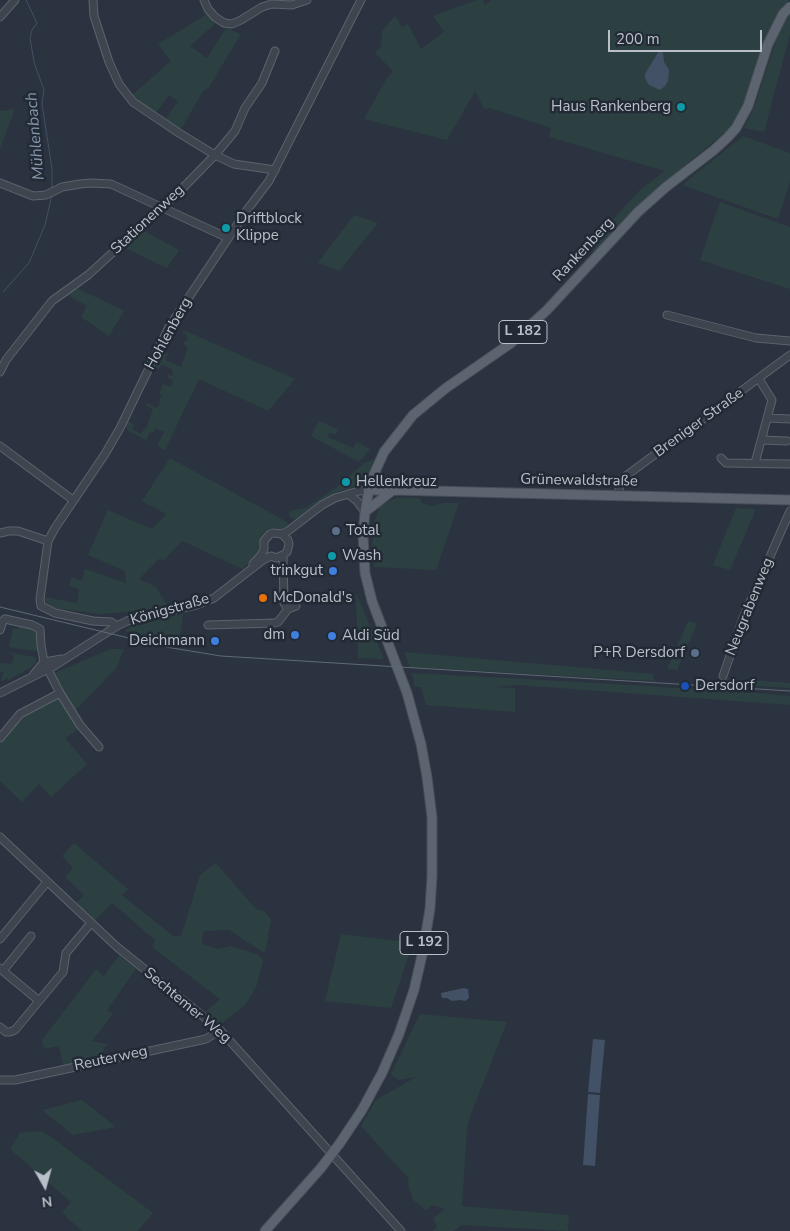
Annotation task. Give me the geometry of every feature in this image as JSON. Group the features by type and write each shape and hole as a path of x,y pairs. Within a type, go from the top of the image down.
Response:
{"main road":[{"name":"Rankenberg","path":"368,490 384,452 413,415 446,388 511,343 547,310 638,212 666,187 714,150 736,128 748,106 768,44 783,14 790,7"},
{"path":"365,512 390,490 375,472"},
{"name":"Grünewaldstraße","path":"368,490 790,500"},
{"name":"L 192","path":"265,1231 321,1168 340,1143 382,1073 400,1034 414,990 430,909 432,817 425,762 407,693 368,586 365,572 363,553 368,490"}],"street":[{"path":"0,17 15,0"},
{"path":"93,0 94,16 102,43 119,84 140,107 215,155 234,164 275,170"},
{"path":"204,0 208,9 215,17 224,23 232,24 262,7 272,4 292,4 307,0"},
{"name":"Hohlenberg","path":"117,626 111,622 92,621 55,613 46,610 42,606 40,599 48,541 120,428 169,328 275,170 361,0"},
{"name":"Stationenweg","path":"0,372 6,360 52,301 88,275 215,155 235,130 245,108 262,82 275,51"},
{"path":"0,183 33,196 49,193 57,189 92,183 111,184 228,238"},
{"path":"666,314 756,338 790,341"},
{"name":"Breniger Straße","path":"618,496 620,484 624,478 790,355"},
{"path":"755,463 772,400 759,379"},
{"path":"767,418 790,419"},
{"path":"761,440 787,441"},
{"path":"0,446 73,500"},
{"path":"720,458 726,463 789,464"},
{"name":"Königstraße","path":"0,693 48,669 126,622 207,602 224,591 246,572 264,549 266,537 274,533 282,534 298,525 322,504 348,494 368,490"},
{"path":"348,494 357,501 365,512"},
{"name":"Neugrabenweg","path":"723,676 743,618 790,511"},
{"name":"Königstraße","path":"246,572 288,548 288,540 298,525"},
{"path":"0,533 18,531 48,541"},
{"path":"282,534 288,540"},
{"path":"264,549 277,556 283,571 284,603 288,609"},
{"path":"208,625 274,623 288,609 296,606"},
{"path":"0,630 5,620 37,626 40,629 44,662 80,726 98,747"},
{"name":"Königstraße","path":"32,676 44,662 65,658"},
{"path":"0,738 20,714 60,693"},
{"name":"Sechtemer Weg","path":"0,837 116,947 220,1030 401,1231"},
{"path":"0,939 47,882"},
{"path":"0,1027 6,1032 15,1030 63,972 66,953 91,923"},
{"path":"31,936 2,970 38,1000"},
{"name":"Reuterweg","path":"0,1080 15,1080 206,1038 220,1030"}],"shaded area":[{"path":"477,0 483,0 485,5 492,0 789,0 777,14 761,47 750,90 733,122 726,131 651,194 594,251 588,247 640,190 665,171 549,137 551,128 490,108 484,109 475,91 447,140 364,119 387,78 393,71 375,53 381,47 382,31 395,16 402,27 408,24 421,49 444,32 433,16"},
{"path":"207,14 217,22 190,46 207,58 226,28 241,34 209,87 203,91 181,129 166,119 178,101 169,95 155,114 132,95 171,61 158,44"},
{"path":"790,14 790,34 764,132 744,128 754,108 780,28"},
{"path":"15,109 0,149 0,111"},
{"path":"743,136 790,153 790,182 778,219 682,185"},
{"path":"720,202 790,227 790,289 700,260"},
{"path":"354,215 378,223 339,271 318,263"},
{"path":"140,229 179,250 167,268 121,246"},
{"path":"75,287 124,311 109,336 81,317 87,306 66,294"},
{"path":"183,330 295,379 268,411 199,379 165,450 157,446 164,432 155,428 153,433 150,432 146,440 127,430 126,425 128,421 135,425 132,429 141,434 146,429 153,409 146,405 147,403 157,408 161,401 159,400 162,395 159,394 163,384 171,387 173,380 167,377 169,374 171,376 173,374 172,369 162,365 158,369 153,367 156,362 160,364 161,361 157,359 161,350 168,354 165,360 181,367 188,347 183,344 188,338 182,332"},
{"path":"319,421 338,429 336,434 329,433 328,437 353,448 356,442 370,449 359,462 311,436"},
{"path":"170,458 287,522 288,525 282,529 267,530 261,537 258,552 243,569 182,541 164,560 159,559 139,579 155,586 168,606 100,614 54,608 47,604 44,597 77,603 79,589 69,586 72,577 82,581 85,569 126,583 125,571 88,555 108,510 152,529 166,514 142,501"},
{"path":"374,459 365,480 355,486 332,494 314,505 298,520 289,516 290,511 305,508 336,488 364,463"},
{"path":"396,498 420,498 422,503 432,506 444,503 459,503 436,570 374,567 372,549 373,525 380,506"},
{"path":"736,508 756,509 730,570 713,565"},
{"path":"356,593 384,659 358,658"},
{"path":"183,614 179,643 124,631 132,626"},
{"path":"688,621 697,624 677,670 667,669"},
{"path":"19,624 35,629 38,649 35,651 9,647 13,628 18,629"},
{"path":"111,649 124,649 117,667 74,712 54,673"},
{"path":"5,652 35,657 36,661 33,666 9,680 7,678 1,682 3,672 0,672 0,663 12,664 14,655"},
{"path":"404,652 654,674 653,679 656,681 410,667"},
{"path":"412,673 710,690 713,692 723,692 724,690 790,696 790,705 517,685 492,687 515,688 515,712 426,705 421,687 415,687"},
{"path":"727,678 790,683 790,688 722,684"},
{"path":"59,697 79,729 65,738 87,764 51,797 39,784 22,802 0,781 0,743 25,715"},
{"path":"74,843 128,889 122,895 173,936 181,936 200,875 216,863 255,908 265,912 271,919 266,949 263,952 229,930 203,931 202,944 218,949 231,946 259,955 263,960 257,985 246,1004 221,1024 205,1012 220,999 153,948 155,940 112,903 94,922 76,904 84,895 65,877 73,868 62,856"},
{"path":"341,934 413,943 391,1008 325,1001"},
{"path":"119,955 136,969 107,1010 113,1014 92,1041 107,1044 98,1059 64,1067 59,1046 44,1049 42,1040 96,969 104,976"},
{"path":"420,1014 507,1022 467,1129 462,1206 569,1215 568,1231 461,1225 454,1231 432,1231 437,1227 433,1218 445,1209 433,1205 426,1210 413,1200 408,1178 361,1126 376,1100 416,1077 398,1080 391,1074"},
{"path":"82,1100 116,1127 73,1135 42,1110"},
{"path":"41,1131 153,1213 137,1231 82,1231 62,1213 71,1202 10,1149 20,1133"}],"water":[{"path":"659,51 663,53 664,62 669,70 668,81 660,90 649,85 645,78 645,74"},
{"path":"464,988 468,989 469,998 465,1001 452,1001 442,998 441,993"},
{"path":"593,1039 605,1040 600,1093 588,1092"},
{"path":"588,1094 600,1095 595,1166 583,1165"}],"waterway":[{"name":"Mühlenbach","path":"26,0 37,23 32,30 30,38 34,62 44,90 42,104 52,169 52,189"},
{"name":"Mühlenbach","path":"3,292 29,263 45,225 52,195"}],"tram line":[{"path":"0,607 166,647 221,656 790,691"}],"place":[{"name":"Haus Rankenberg","path":"681,107"},
{"name":"Driftblock Klippe","path":"226,228"},
{"name":"Hellenkreuz","path":"346,482"},
{"name":"Total","path":"336,531"},
{"name":"Wash","path":"332,556"},
{"name":"trinkgut","path":"333,571"},
{"name":"McDonald's","path":"263,598"},
{"name":"dm","path":"295,635"},
{"name":"Aldi Süd","path":"332,636"},
{"name":"Deichmann","path":"215,641"},
{"name":"P+R Dersdorf","path":"695,653"},
{"name":"Dersdorf","path":"685,686"}]}
